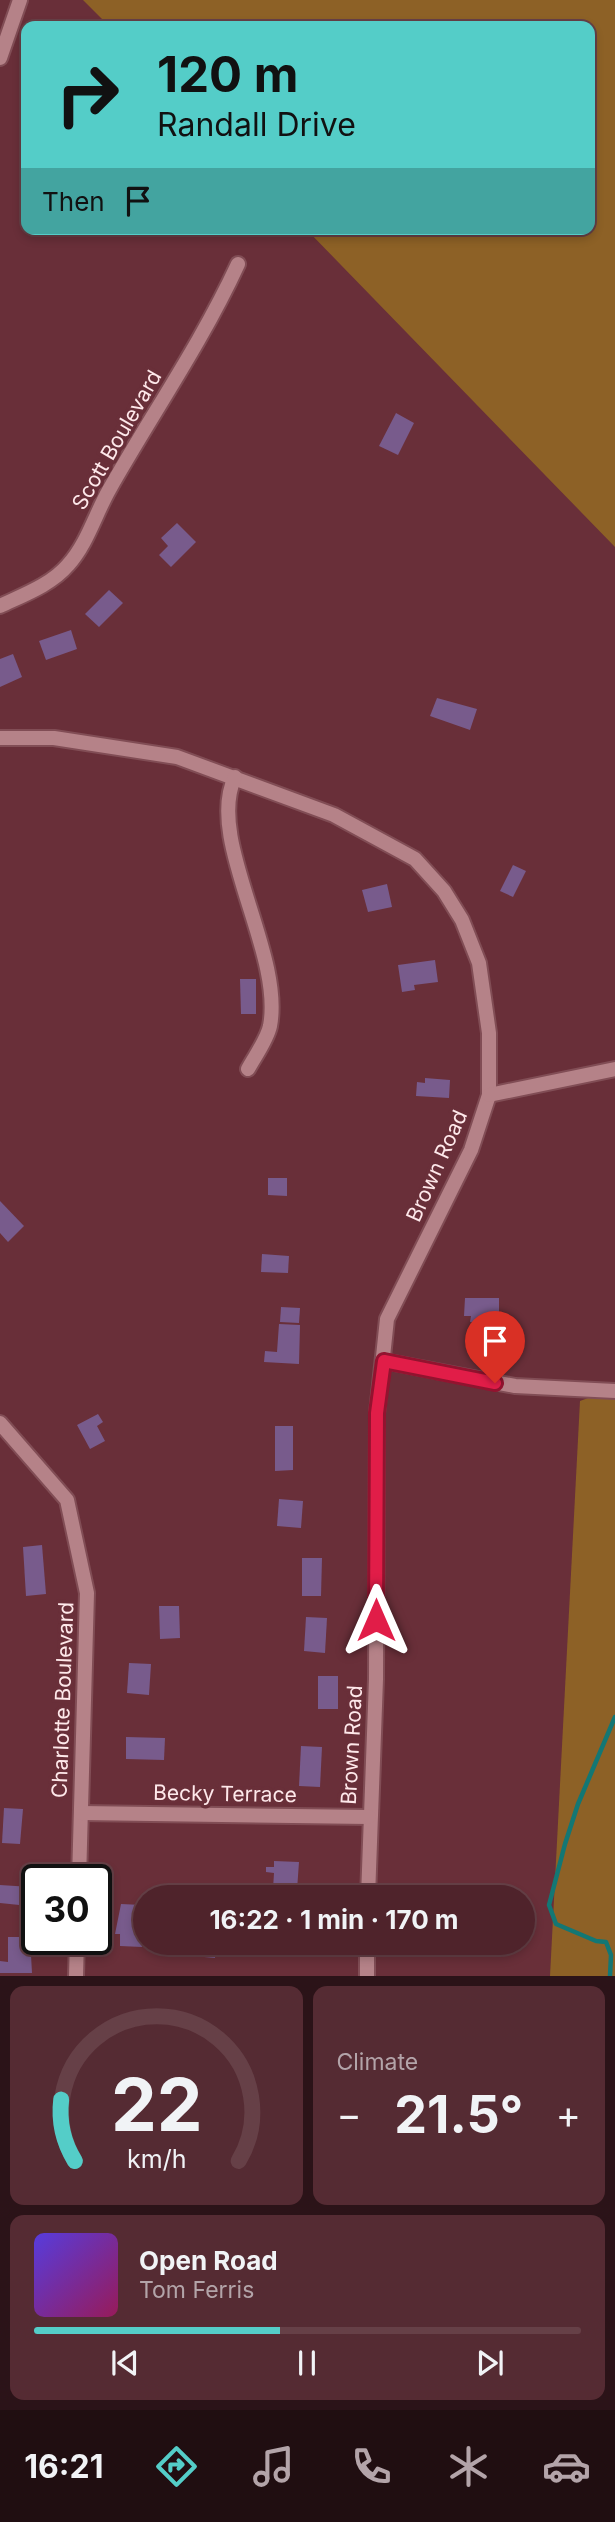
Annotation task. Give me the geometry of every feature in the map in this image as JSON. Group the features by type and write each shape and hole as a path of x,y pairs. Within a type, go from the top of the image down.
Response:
{"street":[{"path":"0,58 6,22 20,0"},
{"name":"Scott Boulevard","path":"0,606 36,590 67,566 108,492 213,319 238,264"},
{"name":"Brown Road","path":"0,738 54,738 177,757 334,815 415,859 444,891 462,920 479,962 489,1033 489,1095 471,1150 387,1319 377,1413 376,1679 368,1885"},
{"path":"235,777 228,791 233,842 243,888 265,951 272,1002 270,1029 248,1069"},
{"path":"489,1095 615,1069"},
{"path":"384,1361 515,1386 615,1391"},
{"name":"Charlotte Boulevard","path":"0,1423 66,1500 77,1538 88,1599 83,1671 79,1864"},
{"name":"Becky Terrace","path":"81,1813 369,1817"},
{"path":"76,1976 77,1955"},
{"path":"367,1955 367,1976"}],"shaded area":[{"path":"83,0 615,0 615,547 312,235 595,235 595,21 104,21"},
{"path":"615,1388 615,1976 550,1976 580,1401"}],"building":[{"path":"396,413 414,423 398,455 379,446"},
{"path":"177,523 196,542 171,567 159,555 168,546 161,538"},
{"path":"109,590 123,603 99,627 85,614"},
{"path":"71,630 77,649 46,660 39,641"},
{"path":"13,654 22,677 0,687 0,659"},
{"path":"437,698 477,709 470,730 430,716"},
{"path":"513,865 526,871 513,897 500,891"},
{"path":"387,884 392,907 368,912 362,890"},
{"path":"435,960 438,982 414,985 415,990 402,992 398,965"},
{"path":"240,979 256,979 256,1014 241,1014"},
{"path":"425,1078 450,1080 449,1098 416,1096 417,1082 425,1083"},
{"path":"268,1178 287,1178 287,1196 268,1195"},
{"path":"0,1201 24,1226 8,1242 0,1233"},
{"path":"262,1254 289,1256 288,1273 261,1272"},
{"path":"465,1298 499,1298 499,1316 481,1316 481,1323 470,1322 471,1316 464,1316"},
{"path":"281,1307 300,1308 299,1323 280,1322"},
{"path":"279,1324 300,1325 299,1364 264,1362 265,1351 277,1352"},
{"path":"98,1414 103,1422 97,1426 105,1441 90,1449 77,1425"},
{"path":"275,1426 293,1426 293,1470 275,1471"},
{"path":"279,1499 303,1501 301,1528 277,1526"},
{"path":"42,1545 46,1594 26,1596 23,1547"},
{"path":"302,1558 322,1558 321,1596 302,1596"},
{"path":"159,1606 179,1606 180,1638 160,1639"},
{"path":"306,1617 327,1618 325,1653 304,1651"},
{"path":"129,1663 151,1664 149,1695 127,1693"},
{"path":"318,1676 338,1676 338,1709 318,1709"},
{"path":"126,1737 165,1738 164,1760 126,1759"},
{"path":"301,1746 322,1747 320,1787 299,1786"},
{"path":"4,1808 23,1809 20,1844 2,1843"},
{"path":"274,1861 299,1862 297,1885 273,1885 274,1873 266,1872 266,1867 274,1867"},
{"path":"0,1885 21,1886 21,1905 0,1903"},
{"path":"121,1904 133,1905 133,1947 120,1946 120,1934 115,1934"},
{"path":"8,1937 21,1937 21,1955 31,1955 32,1973 0,1973 0,1961 8,1962"},
{"path":"193,1955 215,1955 215,1958"}],"waterway":[{"path":"610,1976 611,1955 606,1942 596,1941 556,1924 549,1905 578,1804 615,1717"}],"route":[{"path":"376,1620 377,1413 384,1361 495,1383"}]}
